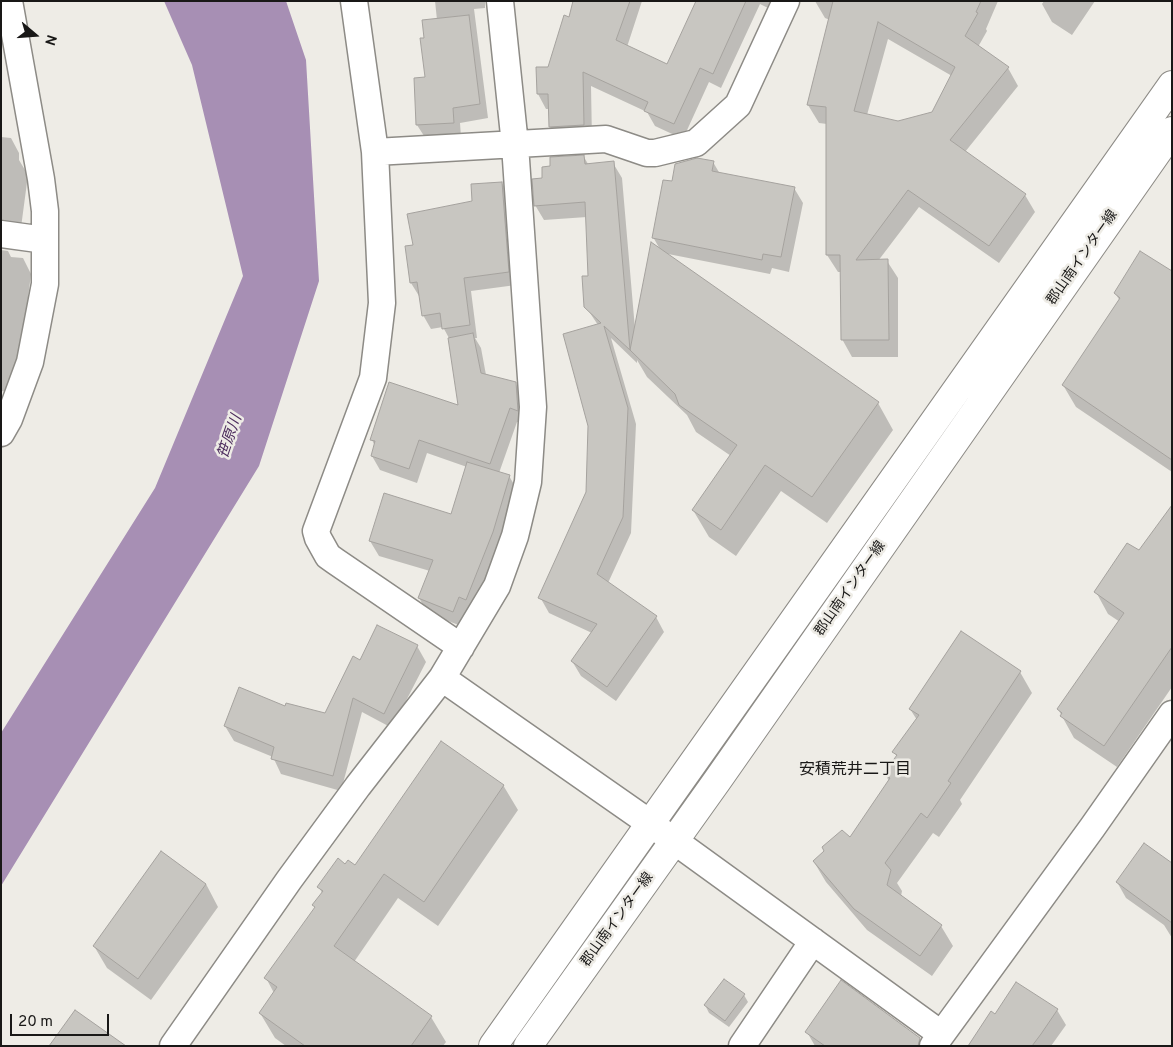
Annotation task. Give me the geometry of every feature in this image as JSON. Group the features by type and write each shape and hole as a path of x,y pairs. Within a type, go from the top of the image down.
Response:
{"street":[{"path":"1,433 9,419 27,370 38,328 44,284 45,240 41,179 9,1"},
{"path":"354,1 375,152 382,303 379,341 373,378 366,403 316,531 328,556 461,647"},
{"path":"173,1046 294,873 442,678 497,586 515,536 528,482 533,407 515,145 500,1"},
{"path":"375,152 606,139 647,153 655,153 696,144 738,105 786,1"},
{"path":"494,1046 651,824 1161,142 1172,85"},
{"name":"郡山南インター線","path":"528,1046 674,841 1161,142"},
{"path":"1,234 45,240"},
{"path":"442,678 651,824 812,941 937,1040 1092,828 1172,714"},
{"path":"742,1046 812,941"}],"water":[{"name":"笹原川","path":"164,1 286,1 306,60 319,281 259,466 1,886 1,733 155,488 243,276 192,65"}],"building":[{"path":"573,1 630,1 616,40 667,64 696,1 746,1 713,74 700,68 674,124 644,111 648,102 583,72 584,125 549,127 548,94 537,94 536,67 548,67 564,15 569,17"},
{"path":"833,1 981,1 976,12 978,13 965,36 1009,67 950,140 1026,194 989,246 908,190 856,260 888,259 889,340 841,340 840,255 826,255 826,107 807,105","holes":["878,22 955,67 932,112 898,121 854,111"]},
{"path":"469,15 480,104 453,108 454,123 416,125 414,78 425,77 420,38 424,38 422,20"},
{"path":"584,155 585,164 614,161 630,350 604,326 628,408 623,517 597,574 657,616 607,687 571,661 597,624 538,598 586,492 588,426 563,334 601,323 584,307 582,276 588,276 585,202 534,206 532,179 542,178 542,167 550,166 550,157"},
{"path":"697,158 714,161 712,171 795,187 781,257 763,254 762,260 652,238 663,180 672,181 675,164"},
{"path":"502,182 509,272 464,278 470,325 442,329 440,313 422,316 417,282 410,283 405,246 413,245 407,214 472,201 471,184"},
{"path":"651,242 879,402 812,497 765,465 721,530 692,510 737,445 679,405 675,394 630,350"},
{"path":"1140,251 1172,271 1172,460 1062,385 1120,298 1114,293"},
{"path":"473,333 481,373 516,382 518,411 510,408 490,464 419,440 409,469 371,456 375,441 370,440 389,382 458,405 448,338"},
{"path":"467,462 510,475 493,532 466,600 459,597 453,612 418,598 433,560 369,541 384,493 451,514"},
{"path":"1172,505 1172,647 1104,746 1060,716 1062,713 1057,709 1124,613 1094,592 1127,543 1139,550"},
{"path":"377,625 418,645 384,714 353,698 333,776 271,759 274,747 224,726 239,687 285,706 286,703 325,713 353,656 360,660"},
{"path":"961,631 1021,671 948,781 951,783 927,818 921,813 885,863 891,870 887,885 942,925 920,956 854,909 813,861 824,851 822,847 842,830 850,837 890,778 883,774 897,755 892,752 919,715 909,709"},
{"path":"441,741 504,785 424,902 384,874 334,946 432,1016 411,1046 305,1046 259,1013 277,987 264,978 315,907 312,905 323,891 317,887 338,858 345,864 348,860 355,865"},
{"path":"1144,843 1172,863 1172,923 1116,882"},
{"path":"161,851 206,884 138,979 93,946"},
{"path":"724,979 745,994 725,1021 704,1005"},
{"path":"841,980 920,1038 918,1046 825,1046 805,1032"},
{"path":"1016,982 1058,1009 1032,1046 968,1046 991,1011 995,1014"},
{"path":"75,1010 126,1046 49,1046"}],"district":[{"name":"安積荒井二丁目","path":"855,771"}]}
